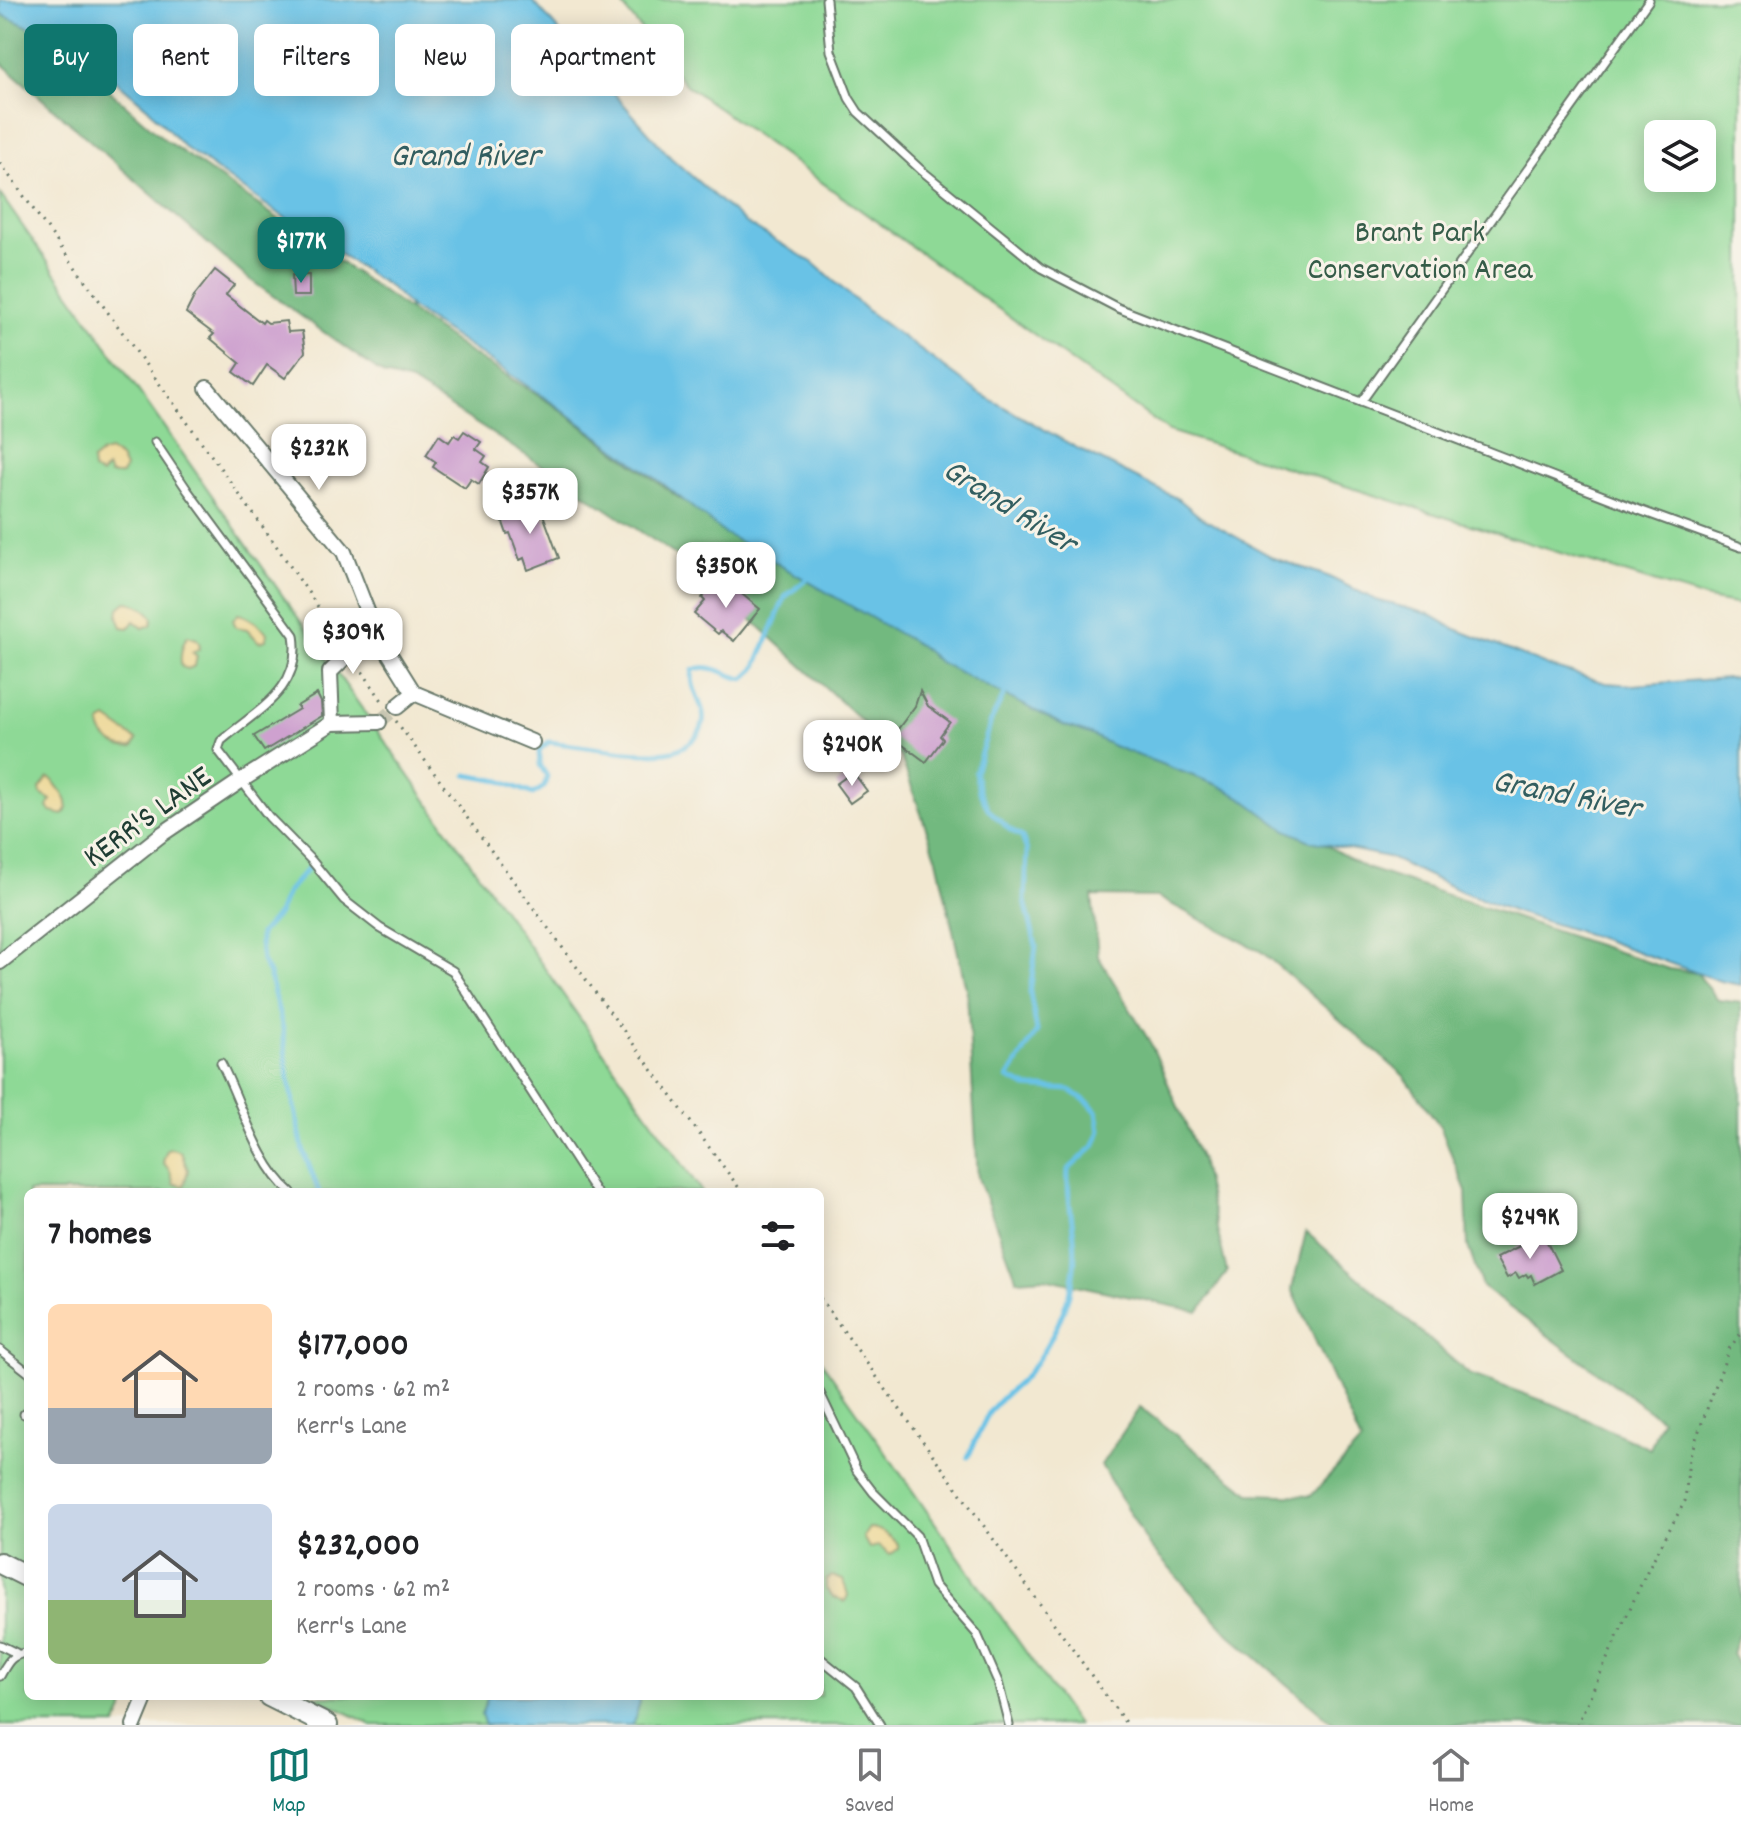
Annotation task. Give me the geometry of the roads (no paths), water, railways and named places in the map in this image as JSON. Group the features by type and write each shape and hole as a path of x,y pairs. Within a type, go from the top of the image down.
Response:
{"main road":[{"path":"0,1563 24,1575"},
{"path":"277,1700 327,1725"}],"street":[{"path":"207,388 344,552 374,629 414,693 532,742"},
{"path":"374,629 330,672 332,723 379,722"},
{"path":"397,707 414,693"},
{"name":"KERR'S LANE","path":"0,962 162,834 332,723"},
{"path":"134,1725 144,1700"}],"lane":[{"path":"826,0 831,51 849,98 858,112 921,170 1041,268 1118,308 1741,547"},
{"path":"1361,402 1649,0"},
{"path":"155,442 294,635 295,653 282,690 219,745 221,755 269,817 351,906 380,928 453,971 593,1188"},
{"path":"221,1063 260,1151 287,1188"},
{"path":"0,1350 24,1369"},
{"path":"824,1401 866,1484 917,1536 934,1585 977,1634 998,1682 1009,1725"},
{"path":"0,1645 16,1653 24,1652"},
{"path":"0,1676 16,1653"},
{"path":"824,1661 856,1687 880,1725"}],"water":[{"name":"Grand River","path":"0,0 532,0 553,24 511,24 511,96 616,96 671,158 744,222 812,262 870,313 979,393 1079,449 1180,500 1199,516 1274,558 1327,576 1376,600 1429,614 1453,628 1551,667 1606,683 1633,685 1741,677 1741,985 1720,981 1515,912 1388,857 1310,841 1284,829 1220,786 1063,725 939,662 920,646 724,533 557,406 411,308 391,288 184,147 134,96 238,96 238,24 133,24 133,95 117,82 117,24 24,25 0,14"},
{"path":"487,1700 640,1702 633,1725 485,1725 481,1715"}],"waterway":[{"path":"467,775 501,781 533,794 544,787 547,776 540,765 539,750 549,742 640,753 667,752 685,746 698,734 704,717 693,684 693,670 712,669 744,679 755,669 785,597 807,579"},
{"path":"968,1457 989,1413 1036,1362 1064,1310 1075,1256 1068,1170 1094,1146 1100,1131 1097,1112 1070,1090 1027,1087 1008,1078 1037,1031 1030,993 1036,946 1025,901 1027,851 1022,837 989,810 979,791 975,772 991,721 1005,693"},
{"path":"311,865 287,892 278,914 260,934 260,942 262,961 269,974 283,1029 287,1070 303,1150 317,1188"}],"tunnel":[{"path":"379,722 397,707"}],"park label":[{"name":"Brant Park Conservation Area","path":"1420,248"}]}
